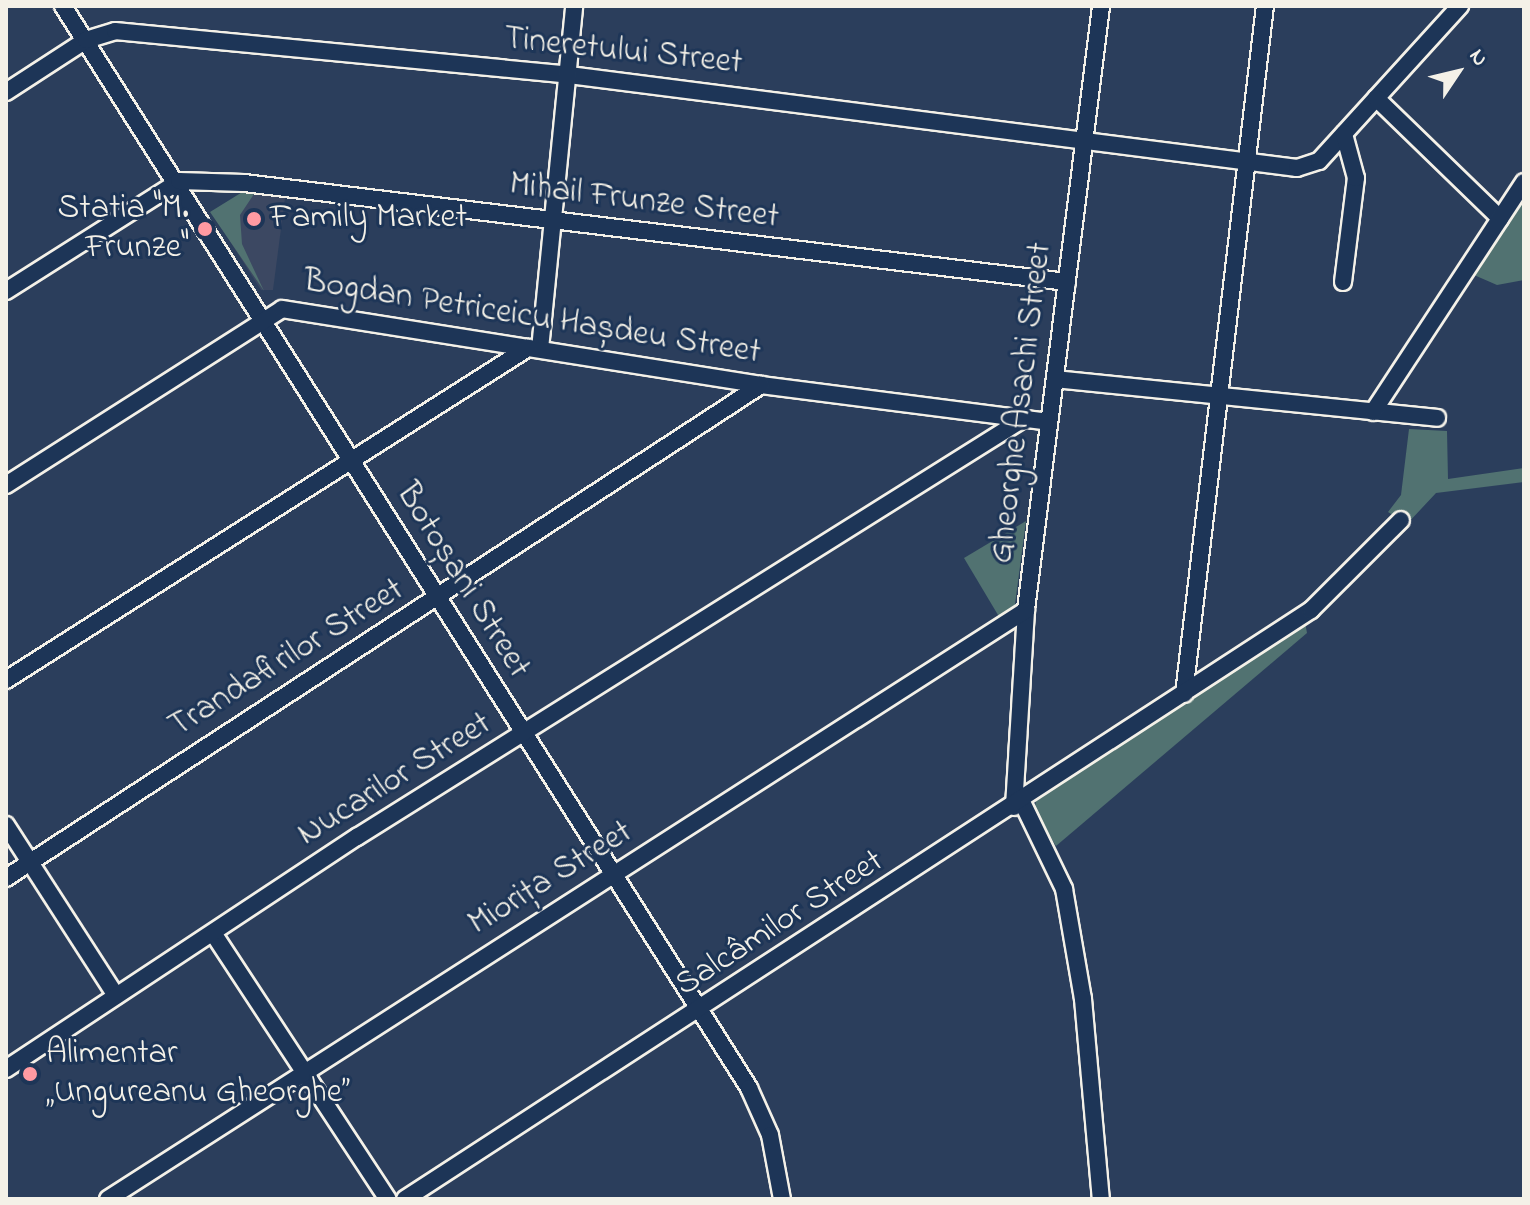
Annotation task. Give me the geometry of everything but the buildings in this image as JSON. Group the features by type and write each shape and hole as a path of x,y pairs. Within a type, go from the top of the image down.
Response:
{"street":[{"name":"Botoșani Street","path":"63,6 179,181 350,461 702,1012 764,1115 782,1199"},
{"path":"6,680 534,348 555,223 574,6"},
{"name":"Gheorghe Asachi Street","path":"1018,804 1026,610 1101,6"},
{"path":"1184,694 1265,6"},
{"name":"Tineretului Street","path":"6,92 86,40 115,31 569,75 1084,135 1247,162 1308,165 1344,134 1460,6"},
{"path":"1376,98 1500,218"},
{"path":"1343,282 1356,178 1344,134"},
{"path":"6,291 179,181"},
{"name":"Mihail Frunze Street","path":"179,181 244,183 555,223 1067,282"},
{"path":"1373,412 1524,182"},
{"name":"Bogdan Petriceicu Hașdeu Street","path":"6,485 282,309 761,385 1049,422"},
{"path":"1055,379 1219,401 1437,418"},
{"name":"Trandafirilor Street","path":"6,878 27,860 438,598 761,385"},
{"name":"Nucarilor Street","path":"6,1069 213,933 1023,419"},
{"name":"Salcâmilor Street","path":"405,1199 702,1012 1311,610 1401,520"},
{"name":"Miorița Street","path":"108,1199 303,1071 1026,610"},
{"path":"1018,804 1064,889 1083,999 1101,1199"},
{"path":"6,825 116,996"},
{"path":"213,933 388,1199"}],"shaded area":[{"path":"245,191 285,198 273,290 261,290 212,213"}],"green space":[{"path":"244,191 254,194 240,215 242,244 264,291 210,212"},
{"path":"1524,199 1524,280 1497,285 1474,275"},
{"path":"1409,429 1447,431 1448,479 1524,468 1524,482 1436,493 1407,524 1388,512 1401,495"},
{"path":"1026,521 1014,612 1001,620 964,558"},
{"path":"1305,622 1307,633 1056,846 1034,812 1036,801"}],"place":[{"name":"Family Market","path":"254,219"},
{"name":"Statia \"M. Frunze\"","path":"205,229"},
{"name":"Alimentar „Ungureanu Gheorghe”","path":"30,1074"}]}
